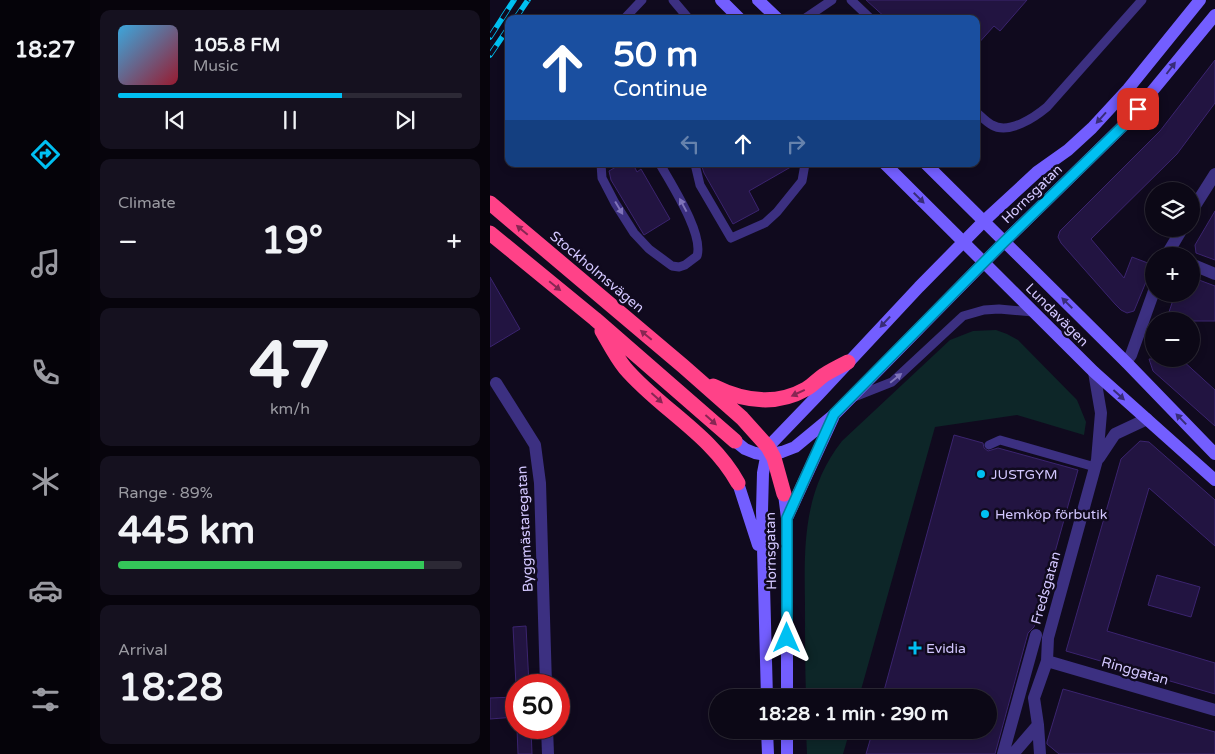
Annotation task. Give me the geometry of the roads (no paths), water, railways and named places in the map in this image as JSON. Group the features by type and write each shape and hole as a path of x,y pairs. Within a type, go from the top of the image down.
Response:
{"highway":[{"name":"Stockholmsvägen","path":"490,203 683,366"},
{"path":"490,233 595,319 735,441"},
{"path":"595,319 623,366 708,444 726,464 738,483"},
{"path":"683,366 715,387 734,395 776,400 784,399 808,388 823,376 848,362"},
{"path":"683,366 758,435 768,452 784,494"}],"main road":[{"path":"721,0 736,15"},
{"path":"758,0 774,15"},
{"name":"Hornsgatan","path":"767,689 762,511 763,472 768,452 848,362 984,221 1037,172 1068,150 1092,128 1134,82 1200,0"},
{"name":"Hornsgatan","path":"768,452 795,447 852,398 984,262 1126,123 1215,14"},
{"name":"Lundavägen","path":"888,167 1094,372 1215,480"},
{"name":"Lundavägen","path":"929,167 1126,362 1215,454"},
{"path":"787,518 834,414"},
{"path":"735,441 745,449 755,453 768,452"},
{"name":"Hornsgatan","path":"738,483 764,563"},
{"name":"Hornsgatan","path":"784,494 787,518 787,689"},
{"path":"767,739 768,754"},
{"path":"787,739 787,754"}],"street":[{"path":"1200,198 1215,174"},
{"path":"1200,268 1215,274"},
{"path":"1126,362 1131,355 1150,302"},
{"name":"Fredsgatan","path":"1040,754 1034,698 1047,661 1048,638 1096,464 1101,413 1094,372"},
{"name":"Byggmästaregatan","path":"496,383 535,445 540,482 546,674"},
{"name":"Fredsgatan","path":"1096,464 1115,434 1147,420"},
{"path":"1003,754 1036,635"},
{"name":"Ringgatan","path":"1047,661 1215,710"},
{"path":"1013,754 1038,725"},
{"path":"547,739 548,754"}],"lane":[{"path":"628,15 642,0"},
{"path":"673,0 686,15"},
{"path":"810,15 832,0"},
{"path":"850,0 867,15"},
{"path":"980,116 992,126 1002,128 1025,122 1035,117 1054,100 1142,0"},
{"path":"601,167 602,178 634,233 649,249 672,266 679,267 697,256 699,250 698,242 687,211 662,167"},
{"path":"696,167 700,185 730,238 765,223 777,212 802,181 804,167"},
{"path":"852,398 892,382 963,316 984,310 999,309 1033,312"},
{"path":"989,445 1000,440 1096,464"}],"railway":[{"path":"490,37 514,0"},
{"path":"518,15 528,0"},
{"path":"490,55 505,33"}],"place":[{"name":"JUSTGYM","path":"981,474"},
{"name":"Hemköp förbutik","path":"985,514"},
{"name":"Evidia","path":"915,648"}]}
